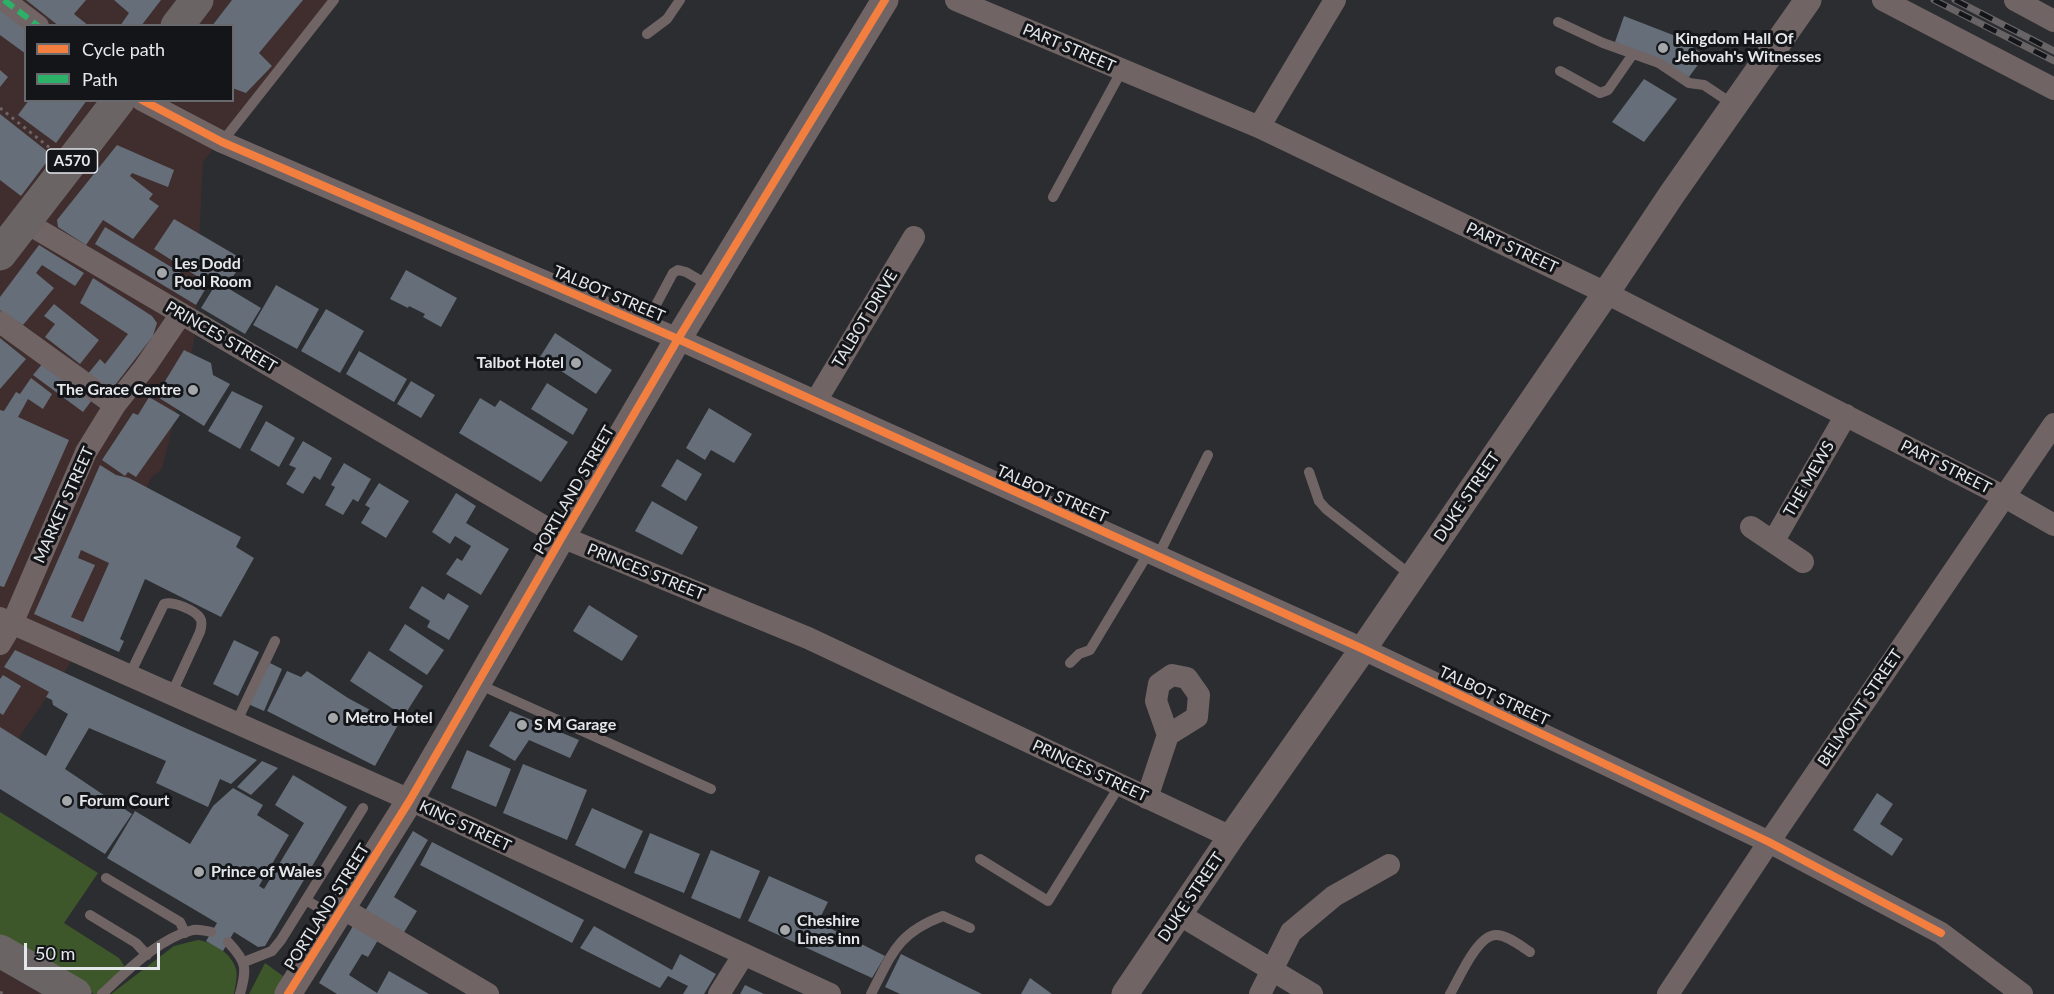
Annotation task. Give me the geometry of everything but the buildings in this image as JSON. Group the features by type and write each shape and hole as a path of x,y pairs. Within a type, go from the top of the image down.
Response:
{"highway":[{"path":"179,24 197,0"},
{"name":"A570","path":"0,254 117,102"},
{"path":"0,951 59,990"}],"street":[{"path":"4,0 35,24"},
{"name":"PORTLAND STREET","path":"290,993 410,800 678,339 885,0"},
{"name":"PART STREET","path":"956,0 1259,127 1606,293 2005,497 2054,525"},
{"path":"1259,127 1335,0"},
{"name":"DUKE STREET","path":"1125,994 1413,576 1672,194 1808,0"},
{"path":"1883,0 2054,89"},
{"path":"2015,0 2054,21"},
{"name":"TALBOT STREET","path":"145,102 222,142 678,339 1363,649 1769,842 1941,933 2022,994"},
{"name":"PRINCES STREET","path":"25,222 562,537 808,638 1231,837"},
{"name":"TALBOT DRIVE","path":"816,402 914,237"},
{"name":"MARKET STREET","path":"0,644 6,621 86,452 115,405 145,367 181,314"},
{"path":"0,322 115,405"},
{"name":"THE MEWS","path":"1773,542 1846,415"},
{"name":"BELMONT STREET","path":"1668,994 2054,424"},
{"path":"1751,527 1803,562"},
{"name":"KING STREET","path":"6,621 410,800 830,994"},
{"path":"1147,798 1168,735"},
{"path":"1260,994 1291,932 1334,897 1389,865"},
{"path":"339,913 488,994"},
{"path":"1180,915 1312,994"},
{"path":"719,994 744,954"}],"lane":[{"path":"222,142 334,0"},
{"path":"646,34 667,19 680,0"},
{"path":"1558,22 1603,43 1659,63 1689,83 1704,85 1734,105"},
{"path":"1560,71 1600,93 1608,90 1633,54"},
{"path":"1053,197 1122,70"},
{"path":"657,303 673,273 678,270 710,286"},
{"path":"1070,663 1079,654 1090,650 1154,554 1208,455"},
{"path":"1309,472 1319,501 1326,509 1413,576"},
{"path":"129,676 164,604 169,602 185,609 199,616 202,621 200,632 171,695"},
{"path":"236,723 275,641"},
{"path":"477,683 711,789"},
{"path":"980,859 1048,901 1120,785"},
{"path":"244,962 272,951 281,940 363,808"},
{"path":"106,878 180,922 185,933"},
{"path":"306,900 339,913"},
{"path":"90,915 135,943 147,955"},
{"path":"871,994 901,940 921,924 943,916 970,928"},
{"path":"102,994 127,970 171,938 195,930 212,932"},
{"path":"1450,994 1474,952 1489,937 1503,936 1530,952"},
{"path":"228,942 244,962 245,970 240,994"}],"path":[{"path":"0,108 70,164"}],"shaded area":[{"path":"0,0 329,0 203,162 194,342 162,469 151,478 69,665 0,765"},
{"path":"0,970 41,994 0,994"}],"green space":[{"path":"0,812 98,873 64,923 119,958 127,970 102,994 94,994 0,940"},
{"path":"198,940 210,943 226,953 234,963 237,978 234,994 111,994 174,946"},
{"path":"265,963 283,976 278,994 249,994"}],"railway":[{"path":"1934,0 2054,61"},
{"path":"1955,0 2054,51"}],"marked path":[{"path":"4,0 35,24"}],"cycle path":[{"path":"288,994 410,800 678,339 885,0"},
{"path":"146,102 222,142 678,339 1363,649 1769,842 1941,933"}],"place":[{"name":"Kingdom Hall Of Jehovah's Witnesses","path":"1663,48"},
{"name":"Les Dodd Pool Room","path":"162,273"},
{"name":"Talbot Hotel","path":"576,363"},
{"name":"The Grace Centre","path":"193,390"},
{"name":"Metro Hotel","path":"333,718"},
{"name":"S M Garage","path":"522,725"},
{"name":"Forum Court","path":"67,801"},
{"name":"Prince of Wales","path":"199,872"},
{"name":"Cheshire Lines inn","path":"785,930"}]}
